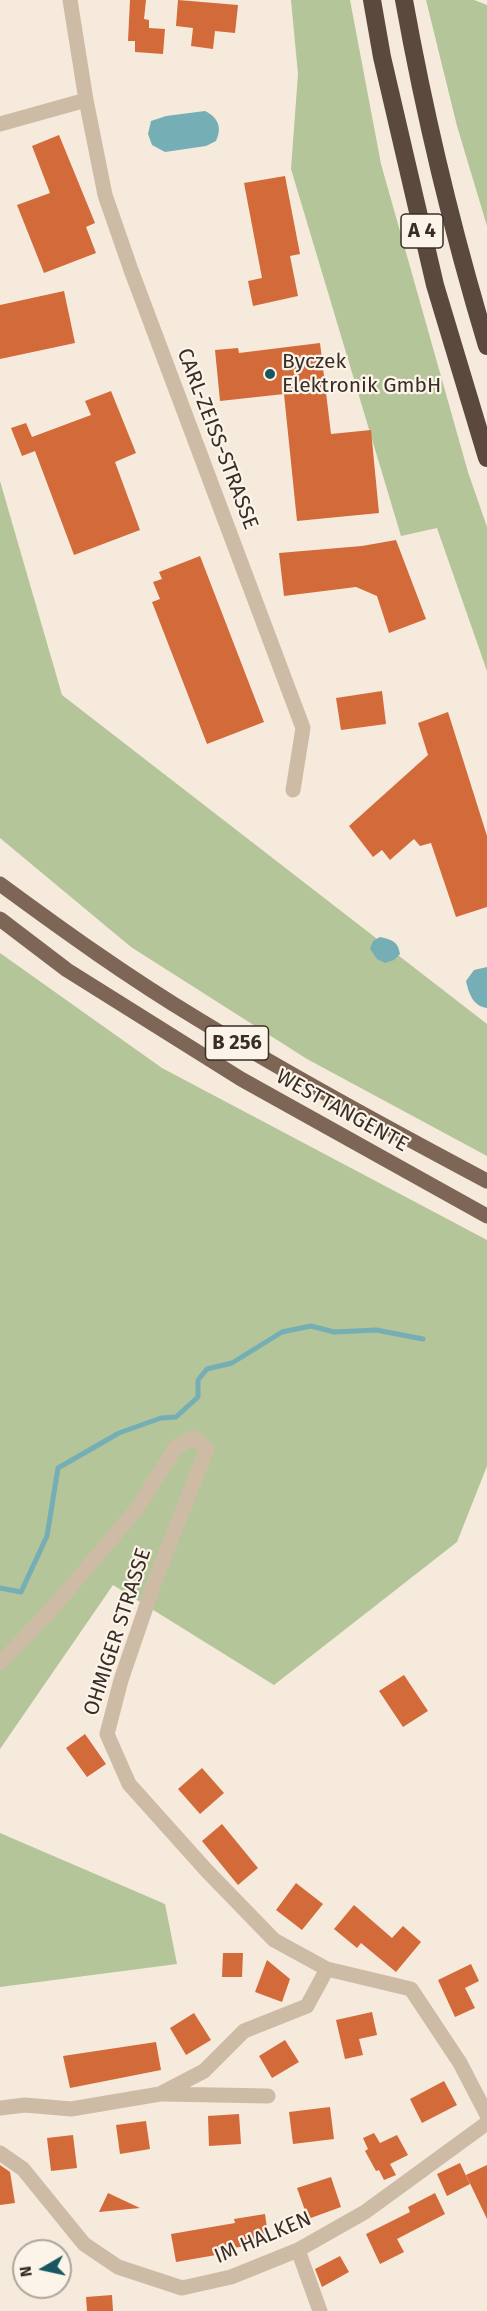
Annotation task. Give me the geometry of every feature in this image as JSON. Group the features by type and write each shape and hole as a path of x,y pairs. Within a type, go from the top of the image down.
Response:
{"highway":[{"name":"A 4","path":"372,0 382,57 432,274 487,458"},
{"name":"A 4","path":"404,0 447,201 487,346"}],"main road":[{"name":"WESTTANGENTE","path":"0,884 86,947 194,1017 307,1083 487,1181"},
{"name":"WESTTANGENTE","path":"0,919 67,970 241,1079 487,1216"}],"street":[{"name":"CARL-ZEISS-STRASSE","path":"70,0 86,100 105,195 303,728 293,790"},
{"path":"0,124 86,100"},
{"name":"OHMIGER STRASSE","path":"0,1664 49,1612 136,1510 177,1447 194,1438 207,1449 157,1575 122,1680 107,1734 129,1784 207,1871 274,1940 327,1969 411,1989 460,2063 487,2115"},
{"path":"160,2094 204,2071 244,2031 307,2006 327,1969"},
{"path":"0,2108 25,2105 71,2109 160,2094 268,2096"},
{"name":"IM HALKEN","path":"0,2153 23,2169 84,2244 118,2267 182,2288 231,2277 298,2250 364,2212 487,2123"},
{"path":"298,2250 320,2311"}],"green space":[{"path":"291,0 350,0 381,164 468,472 487,527 487,671 437,528 401,536 291,169 298,74"},
{"path":"426,0 474,0 487,5 487,226 457,126"},
{"path":"0,481 62,695 487,1024 487,1156 307,1059 131,947 0,838"},
{"path":"0,953 162,1068 487,1240 487,1466 457,1542 274,1685 113,1585 0,1749"},
{"path":"0,1833 165,1904 177,1964 0,1987"}],"water":[{"path":"205,111 218,124 219,132 216,141 206,146 165,152 152,145 148,134 151,121 166,116"},
{"path":"380,937 391,940 398,946 400,954 394,960 385,963 377,959 370,949 373,941"},
{"path":"487,967 487,1008 475,1002 470,995 466,981 474,970"}],"building":[{"path":"130,0 146,0 144,19 149,20 149,28 165,29 163,54 135,52 135,41 128,41"},
{"path":"178,0 238,5 235,33 215,31 213,49 191,46 193,28 176,26"},
{"path":"59,135 95,223 86,227 96,253 44,273 17,205 50,193 32,146"},
{"path":"285,176 300,254 290,256 298,296 253,306 248,281 262,278 244,183"},
{"path":"64,291 75,343 0,359 0,305"},
{"path":"320,343 331,434 371,430 379,513 297,521 284,394 220,401 215,350 238,348 239,353"},
{"path":"111,391 136,453 115,462 140,530 74,555 35,451 22,456 11,428 26,423 32,437 91,415 85,401"},
{"path":"396,540 426,619 389,633 377,596 356,587 284,596 279,553 362,546"},
{"path":"200,556 264,722 207,744 152,602 160,599 153,582 162,579 159,572"},
{"path":"382,691 386,724 341,730 336,698"},
{"path":"448,712 487,836 487,907 456,917 431,843 420,846 414,839 390,860 382,850 373,857 349,826 428,755 418,723"},
{"path":"404,1675 428,1711 403,1727 379,1691"},
{"path":"85,1734 106,1764 87,1777 66,1748"},
{"path":"202,1768 224,1793 200,1814 178,1789"},
{"path":"222,1824 258,1868 238,1885 202,1841"},
{"path":"296,1883 323,1904 302,1930 276,1910"},
{"path":"354,1905 392,1938 403,1926 421,1942 396,1972 361,1943 357,1948 334,1929"},
{"path":"223,1953 243,1953 242,1977 222,1977"},
{"path":"267,1960 290,1979 282,2002 255,1992"},
{"path":"471,1964 479,1981 465,1988 475,2008 455,2017 438,1980"},
{"path":"372,2012 377,2035 359,2039 363,2055 345,2059 336,2020"},
{"path":"194,2013 211,2040 186,2055 170,2028"},
{"path":"285,2040 299,2062 272,2078 259,2056"},
{"path":"156,2042 161,2070 70,2088 63,2056"},
{"path":"444,2081 457,2105 422,2123 410,2099"},
{"path":"330,2107 334,2139 293,2144 289,2112"},
{"path":"239,2114 241,2144 209,2146 208,2116"},
{"path":"146,2121 150,2149 120,2154 116,2125"},
{"path":"374,2133 380,2143 397,2135 408,2155 390,2164 396,2175 384,2180 365,2151 368,2149 363,2138"},
{"path":"73,2135 77,2168 51,2171 47,2138"},
{"path":"460,2163 470,2184 447,2196 437,2174"},
{"path":"0,2165 10,2172 15,2203 0,2205"},
{"path":"487,2165 487,2219 466,2175"},
{"path":"331,2177 341,2207 308,2219 297,2188"},
{"path":"108,2193 140,2208 99,2212"},
{"path":"435,2193 445,2214 397,2239 404,2252 380,2264 366,2234 410,2212 408,2207"},
{"path":"265,2214 269,2242 216,2251 216,2255 176,2262 171,2234 235,2223 234,2219"},
{"path":"340,2256 349,2272 322,2287 315,2269"},
{"path":"112,2295 113,2311 87,2311 86,2297"}],"waterway":[{"path":"0,1588 21,1592 47,1536 58,1468 119,1433 161,1418 176,1417 198,1397 198,1380 207,1369 232,1363 282,1332 311,1326 334,1332 376,1330 423,1339"}],"place":[{"name":"Byczek Elektronik GmbH","path":"270,374"}]}
